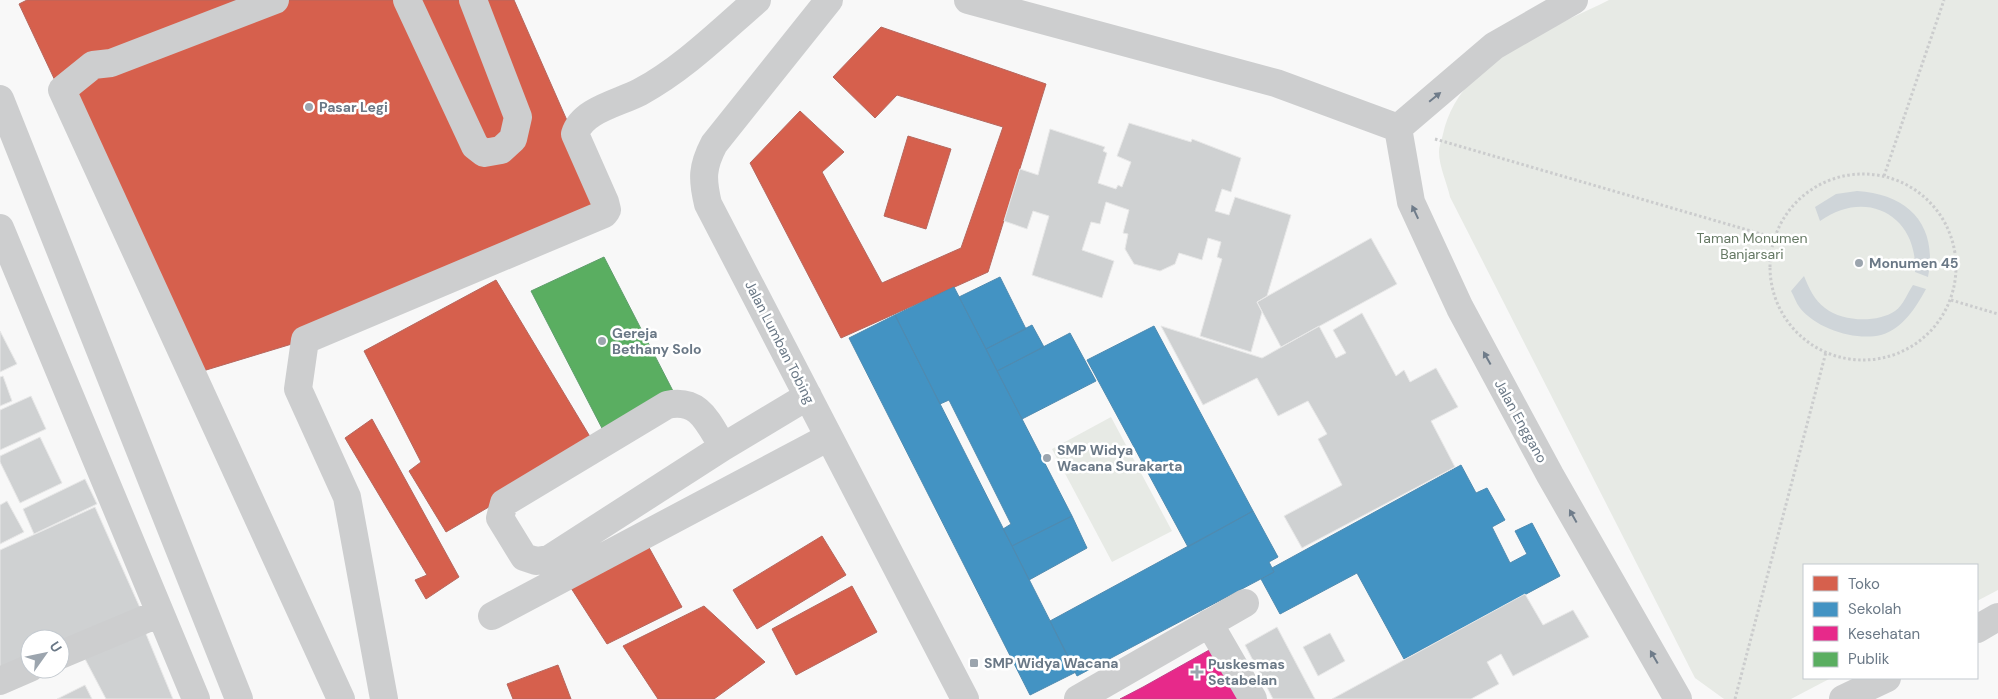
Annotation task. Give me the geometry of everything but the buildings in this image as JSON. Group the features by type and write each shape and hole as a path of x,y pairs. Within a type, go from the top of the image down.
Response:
{"street":[{"path":"275,0 111,63 93,65 62,90 341,699"},
{"path":"407,0 475,146 484,154 501,150 513,139 518,117 473,0"},
{"path":"384,699 347,497 298,389 306,340 604,214 607,210 605,202 575,134 577,126 590,114 629,98 663,80 757,0"},
{"name":"Jalan Lumban Tobing","path":"829,0 714,144 703,171 703,186 708,204 966,699"},
{"path":"968,0 1276,82 1398,128 1494,46 1574,0"},
{"path":"0,99 239,699"},
{"name":"Jalan Enggano","path":"1398,128 1411,202 1460,308 1559,491 1678,699"},
{"path":"0,228 196,699"},
{"path":"723,447 702,414 691,406 680,402 666,405 504,504 500,518 524,557 536,561 549,559 723,447 808,396"},
{"path":"492,616 829,437"},
{"path":"1078,699 1245,602"},
{"path":"70,651 160,613"},
{"path":"1978,627 1998,617"},
{"path":"1209,624 1253,699"},
{"path":"0,681 20,672"},
{"path":"1843,699 1884,679"}],"path":[{"path":"1884,176 1944,0"},
{"path":"1398,128 1775,238"},
{"path":"1857,173 1884,176 1913,188 1937,210 1952,238 1957,269 1951,300 1935,326 1913,346 1885,358 1855,359 1826,352 1802,337 1785,316 1774,292 1770,264 1775,238 1787,213 1806,193 1830,179 1857,173"},
{"path":"1951,300 1998,314"},
{"path":"1735,699 1826,352"}],"green space":[{"name":"Taman Monumen Banjarsari","path":"1609,0 1998,0 1998,590 1978,600 1978,564 1803,564 1803,679 1829,679 1791,699 1724,699 1695,678 1450,197 1442,169 1439,152 1443,134 1453,108 1468,85 1487,66 1534,36"},
{"path":"1111,417 1172,531 1112,562 1052,449"}],"shaded area":[{"path":"1857,191 1875,193 1891,199 1905,206 1916,216 1924,228 1928,242 1930,259 1928,277 1915,272 1914,252 1908,235 1898,222 1886,213 1871,208 1855,207 1837,211 1820,221 1815,207 1836,194"},
{"path":"1804,276 1812,294 1821,305 1832,313 1850,318 1870,319 1888,315 1900,306 1913,285 1926,289 1913,310 1896,328 1881,335 1848,335 1816,322 1797,304 1791,291"}],"place":[{"name":"Pasar Legi","path":"309,107"},
{"name":"Monumen 45","path":"1859,263"},
{"name":"Gereja Bethany Solo","path":"602,341"},
{"name":"SMP Widya Wacana Surakarta","path":"1047,458"},
{"name":"SMP Widya Wacana","path":"974,663"},
{"name":"Puskesmas Setabelan","path":"1197,672"}]}
